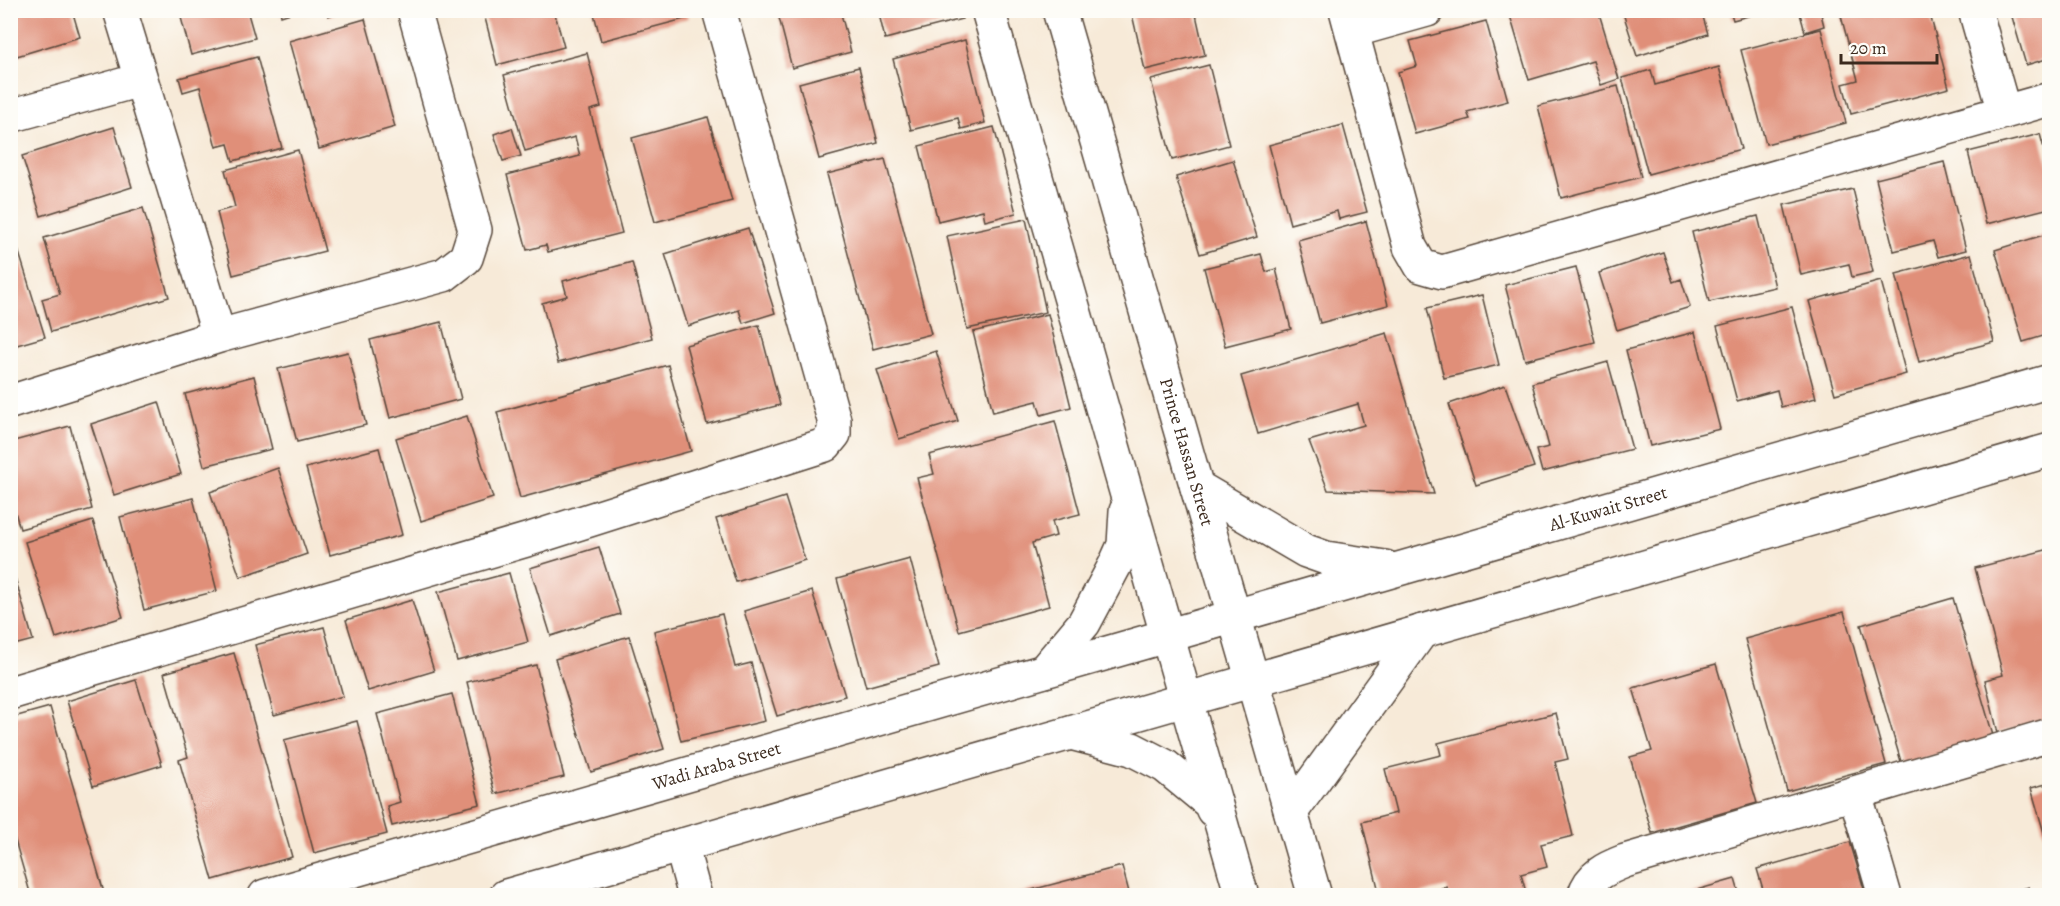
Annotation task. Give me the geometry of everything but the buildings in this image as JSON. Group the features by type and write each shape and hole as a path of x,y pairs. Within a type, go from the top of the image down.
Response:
{"main road":[{"path":"120,10 219,336"},
{"path":"10,402 219,336 444,274 466,258 475,230 414,10"},
{"path":"10,693 518,543 825,445 834,434 834,420 719,10"},
{"path":"988,10 1242,896"},
{"name":"Prince Hassan Street","path":"1059,10 1315,896"},
{"path":"1427,10 1349,21 1410,247 1421,266 1442,272 2049,99"},
{"path":"1975,10 2004,112"},
{"path":"10,116 140,80"},
{"name":"Al-Kuwait Street","path":"1166,635 2049,381"},
{"path":"506,896 2049,450"},
{"path":"1197,487 1306,551 1355,564 1399,568"},
{"path":"1044,671 1084,623 1115,565 1124,545 1126,497"},
{"path":"1291,812 1422,632"},
{"name":"Wadi Araba Street","path":"265,896 1166,635"},
{"path":"1071,733 1132,749 1165,766 1210,803 1221,829"},
{"path":"1584,896 1586,887 1602,870 1625,861 2049,735"},
{"path":"1855,793 1885,896"},
{"path":"681,845 694,896"}]}
